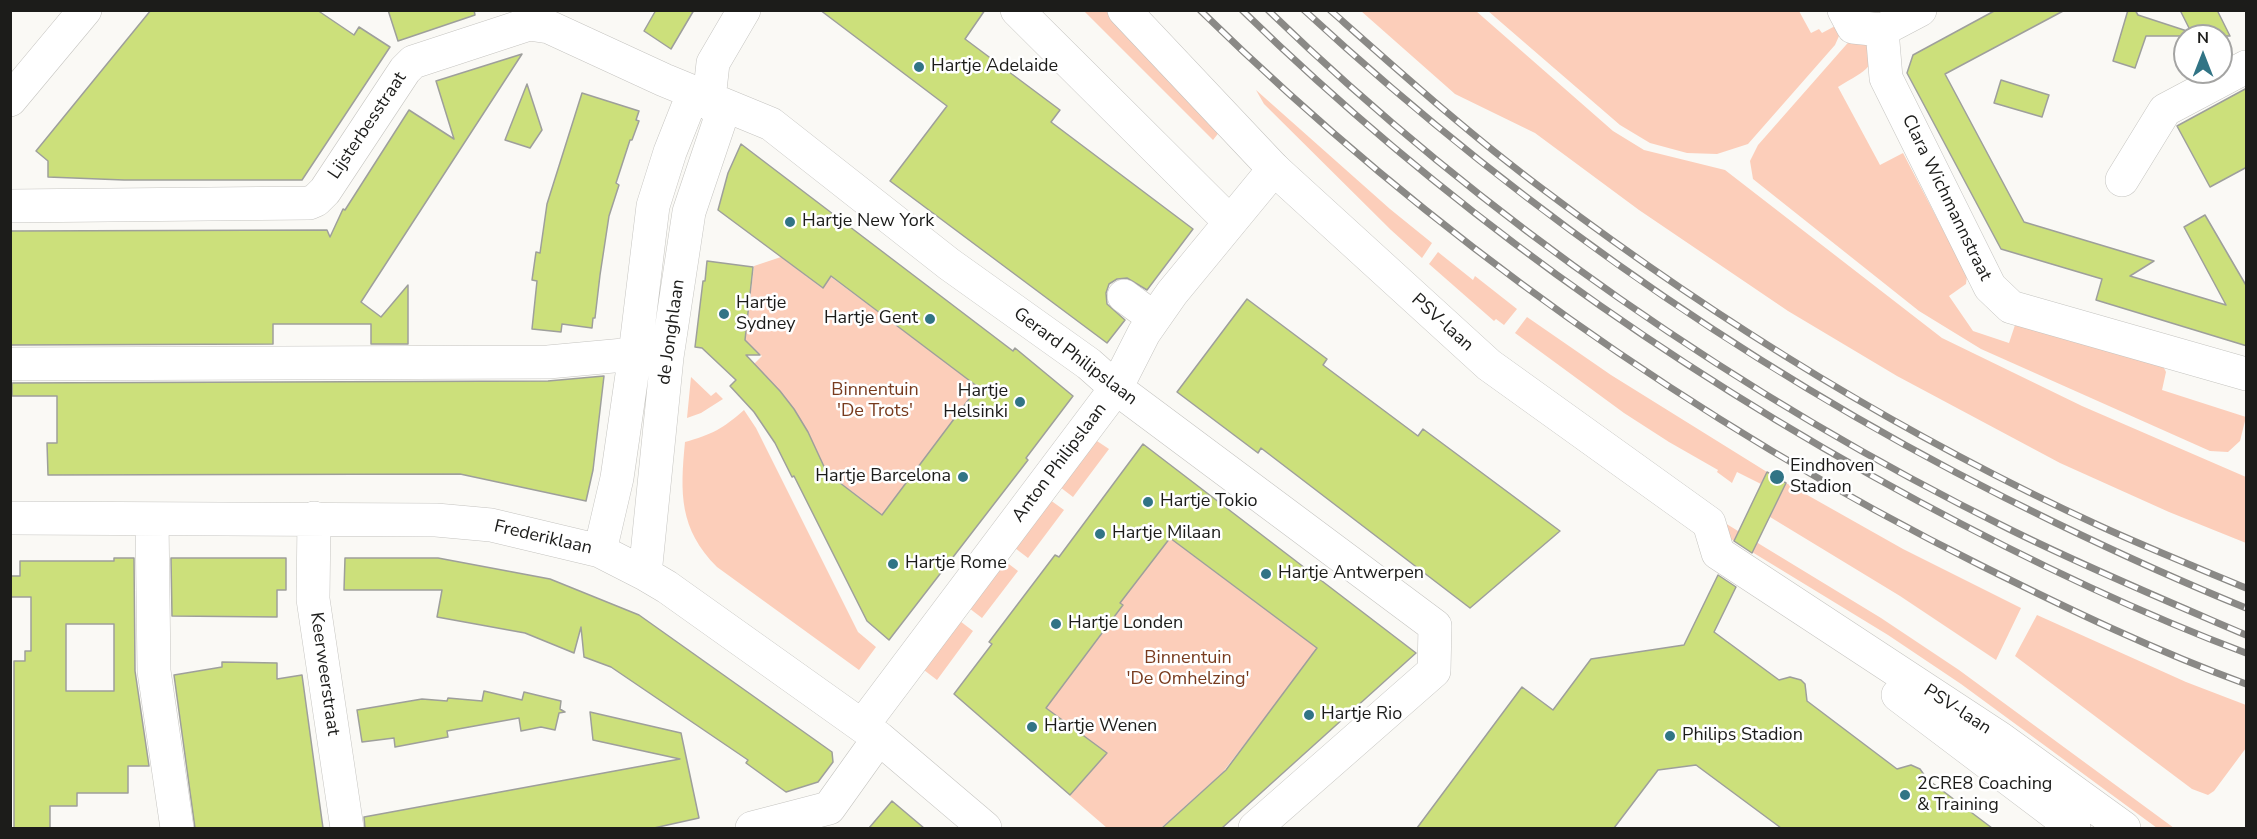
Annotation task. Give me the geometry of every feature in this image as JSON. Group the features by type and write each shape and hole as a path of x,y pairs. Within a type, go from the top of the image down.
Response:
{"street":[{"path":"15,91 85,10"},
{"name":"de Jonghlaan","path":"645,574 667,357 689,212 721,117 709,99 713,63 744,10"},
{"path":"1017,10 1230,222"},
{"name":"PSV-laan","path":"1124,10 1274,169 1490,365 1709,523 1718,553 2001,739 2124,828"},
{"path":"1844,10 1853,27 1882,30 1920,10"},
{"name":"Lijsterbesstraat","path":"10,206 309,203 316,200 324,191 405,70 413,62 529,24 549,27 709,99"},
{"name":"Clara Wichmannstraat","path":"1882,30 1886,78 1990,287 2011,307 2247,374"},
{"path":"2122,180 2165,110 2247,67"},
{"name":"de Jonghlaan","path":"600,551 617,478 653,206 670,152 689,105 709,99"},
{"name":"Gerard Philipslaan","path":"709,99 771,124 949,264 1089,364 1116,388 1435,626 1434,671 1255,828"},
{"name":"Anton Philipslaan","path":"752,828 829,808 871,732 1116,388 1154,318 1274,169"},
{"path":"1124,296 1154,318"},
{"path":"10,364 548,362 635,354 667,357"},
{"name":"Frederiklaan","path":"10,518 464,522 531,533 600,551 645,574 871,732 985,828"},
{"path":"152,519 154,671 177,828"},
{"name":"Keerweerstraat","path":"314,519 313,599 347,828"},
{"name":"PSV-laan","path":"1786,597 1845,655 2074,828"}],"green space":[{"path":"1084,11 1106,11 1224,126 1213,140"},
{"path":"1361,11 1476,11 1613,131 1644,150 1725,170 1942,338 2082,406 2246,477 2246,543 2169,512 2060,463 1897,376 1788,311 1639,210 1535,133 1455,94"},
{"path":"1488,11 1799,11 1811,33 1819,29 1822,33 1837,25 1839,36 1835,45 1748,144 1717,154 1687,153 1650,143 1620,125"},
{"path":"1869,32 1872,54 1868,67 1838,87 1880,165 1903,153 1967,276 1966,284 1949,296 1973,331 2009,343 2015,325 2023,322 2162,364 2166,372 2162,390 2246,417 2240,441 2228,452 2210,451 1981,349 1919,311 1753,179 1750,161 1758,145 1853,37"},
{"path":"1256,90 1390,209 1432,243 1422,258 1264,104"},
{"path":"1438,252 1473,280 1475,276 1517,309 1504,325 1496,319 1494,321 1429,264"},
{"name":"Binnentuin 'De Trots'","path":"781,257 822,288 831,277 980,388 896,496 867,544 871,506 817,465 822,462 809,435 784,397 754,364 762,356 745,340 754,266"},
{"path":"1527,317 1611,375 1767,472 1761,484 1737,472 1732,483 1717,472 1718,470 1624,413 1515,333"},
{"path":"691,377 711,396 716,392 723,399 701,413 687,418"},
{"path":"744,410 756,428 858,632 876,647 859,670 717,567 695,539 685,509 683,494 685,442 717,430"},
{"path":"1091,437 1109,449 1073,497 1056,484"},
{"path":"1786,483 1903,549 2021,608 1996,660 1900,596 1770,517"},
{"path":"1046,497 1064,510 1028,558 1011,545"},
{"path":"1720,520 1881,618 1959,670 2174,828 2157,828 1961,684 1888,635 1716,530"},
{"name":"Binnentuin 'De Omhelzing'","path":"1175,532 1180,546 1308,641 1321,645 1223,772 1161,828 1107,828 1070,796 1107,753 1043,707 1057,693 1123,606 1120,602"},
{"path":"1001,558 1018,571 982,618 965,605"},
{"path":"2037,615 2186,682 2246,705 2246,748 2214,791 2208,795 2192,789 2015,656"},
{"path":"956,618 973,631 937,680 920,667"}],"building":[{"path":"151,10 317,10 354,35 359,27 390,47 302,180 124,180 48,177 48,161 36,151"},
{"path":"388,10 474,10 475,15 398,41"},
{"path":"656,10 694,10 671,49 644,31"},
{"path":"820,10 985,10 965,39 1060,110 1051,122 1193,229 1147,290 1127,278 1117,279 1109,284 1106,293 1107,304 1125,320 1107,343 890,181 947,106"},
{"path":"1996,10 2065,10 1945,74 2024,222 2154,261 2130,276 2226,305 2184,227 2205,215 2247,287 2247,346 2096,300 2102,279 2001,249 1907,73 1913,55"},
{"path":"2128,10 2135,10 2138,15 2173,26 2173,36 2146,36 2135,68 2113,61"},
{"path":"2180,10 2217,10 2224,24 2187,24"},
{"path":"522,54 361,302 381,317 408,285 408,344 371,344 371,324 273,324 273,344 10,345 10,231 327,230 330,237 343,209 345,210 409,110 454,139 436,81"},
{"path":"2001,80 2049,95 2042,117 1994,103"},
{"path":"527,84 542,130 530,148 505,140"},
{"path":"2247,88 2247,167 2210,187 2177,126"},
{"path":"582,93 639,111 636,120 639,121 632,140 630,140 616,183 619,185 609,216 592,328 562,324 561,332 532,329 537,281 532,280 536,252 540,253 547,204"},
{"path":"741,144 1013,351 1015,348 1073,396 1026,458 1028,460 889,640 867,621 775,443 754,412 730,386 736,380 702,348 695,347 707,261 753,267 745,340 760,355 746,355 794,409 808,432 827,473 882,515 978,387 831,276 823,288 718,210 728,173"},
{"path":"1247,299 1327,359 1323,365 1418,436 1423,429 1560,531 1470,608 1261,448 1258,453 1177,392"},
{"path":"604,376 593,470 586,501 460,474 48,475 47,443 57,443 57,396 12,396 12,383 548,381"},
{"path":"1143,444 1416,653 1222,828 1162,828 1226,770 1317,648 1170,538 1120,603 1123,605 1046,708 1107,753 1070,795 954,694 992,644 989,642 1055,555 1059,557"},
{"path":"1767,472 1786,483 1752,553 1734,541"},
{"path":"114,558 134,558 135,671 149,766 128,766 128,793 77,793 77,806 50,806 50,828 14,828 14,661 25,661 25,651 31,651 31,597 10,597 10,576 20,576 20,561 114,561","holes":["66,624 114,624 114,691 66,691"]},
{"path":"171,558 286,558 286,590 277,590 277,617 172,616"},
{"path":"345,558 438,558 550,579 639,615 832,752 833,762 818,782 786,792 746,763 748,760 611,667 584,657 581,627 574,653 525,633 437,617 442,590 344,590"},
{"name":"Philips Stadion","path":"1718,575 1736,587 1714,632 1779,680 1790,677 1801,680 1805,684 1807,701 1897,769 1911,765 1920,769 1927,779 1992,828 1781,828 1696,765 1658,770 1614,828 1417,828 1522,687 1553,710 1591,659 1684,645"},
{"path":"222,662 277,663 277,679 302,675 323,828 195,828 174,675 222,667"},
{"path":"484,691 522,700 524,692 561,701 560,709 565,712 559,713 555,730 541,727 521,731 519,718 447,731 448,737 395,747 394,738 362,742 357,710 422,699 447,701 448,698 482,701"},
{"path":"590,712 681,733 699,818 654,828 365,828 364,817 680,759 593,740"},
{"path":"892,801 924,828 869,828"}],"railway":[{"path":"1200,10 1288,93 1379,172 1473,247 1570,319 1669,387 1771,450 1875,510 1982,566 2112,629 2246,684"},
{"path":"1242,10 1318,82 1479,216 1563,279 1649,339 1737,396 1827,450 1998,543 2080,583 2246,653"},
{"path":"1268,10 1351,87 1437,160 1527,231 1620,298 1715,362 1812,422 1911,478 2011,530 2098,571 2246,635"},
{"path":"1304,10 1390,87 1568,229 1661,295 1756,357 1853,416 1953,471 2103,545 2246,608"},
{"path":"1330,10 1516,169 1609,238 1744,330 1813,373 1955,454 2118,534 2246,588"}],"place":[{"name":"Hartje Adelaide","path":"919,67"},
{"name":"Hartje New York","path":"790,222"},
{"name":"Hartje Sydney","path":"724,314"},
{"name":"Hartje Gent","path":"930,319"},
{"name":"Hartje Helsinki","path":"1020,402"},
{"name":"Hartje Barcelona","path":"963,477"},
{"name":"Eindhoven Stadion","path":"1777,477"},
{"name":"Hartje Tokio","path":"1148,502"},
{"name":"Hartje Milaan","path":"1100,534"},
{"name":"Hartje Rome","path":"893,564"},
{"name":"Hartje Antwerpen","path":"1266,574"},
{"name":"Hartje Londen","path":"1056,624"},
{"name":"Hartje Rio","path":"1309,715"},
{"name":"Hartje Wenen","path":"1032,727"},
{"name":"Philips Stadion","path":"1670,736"},
{"name":"2CRE8 Coaching & Training","path":"1905,795"}]}
